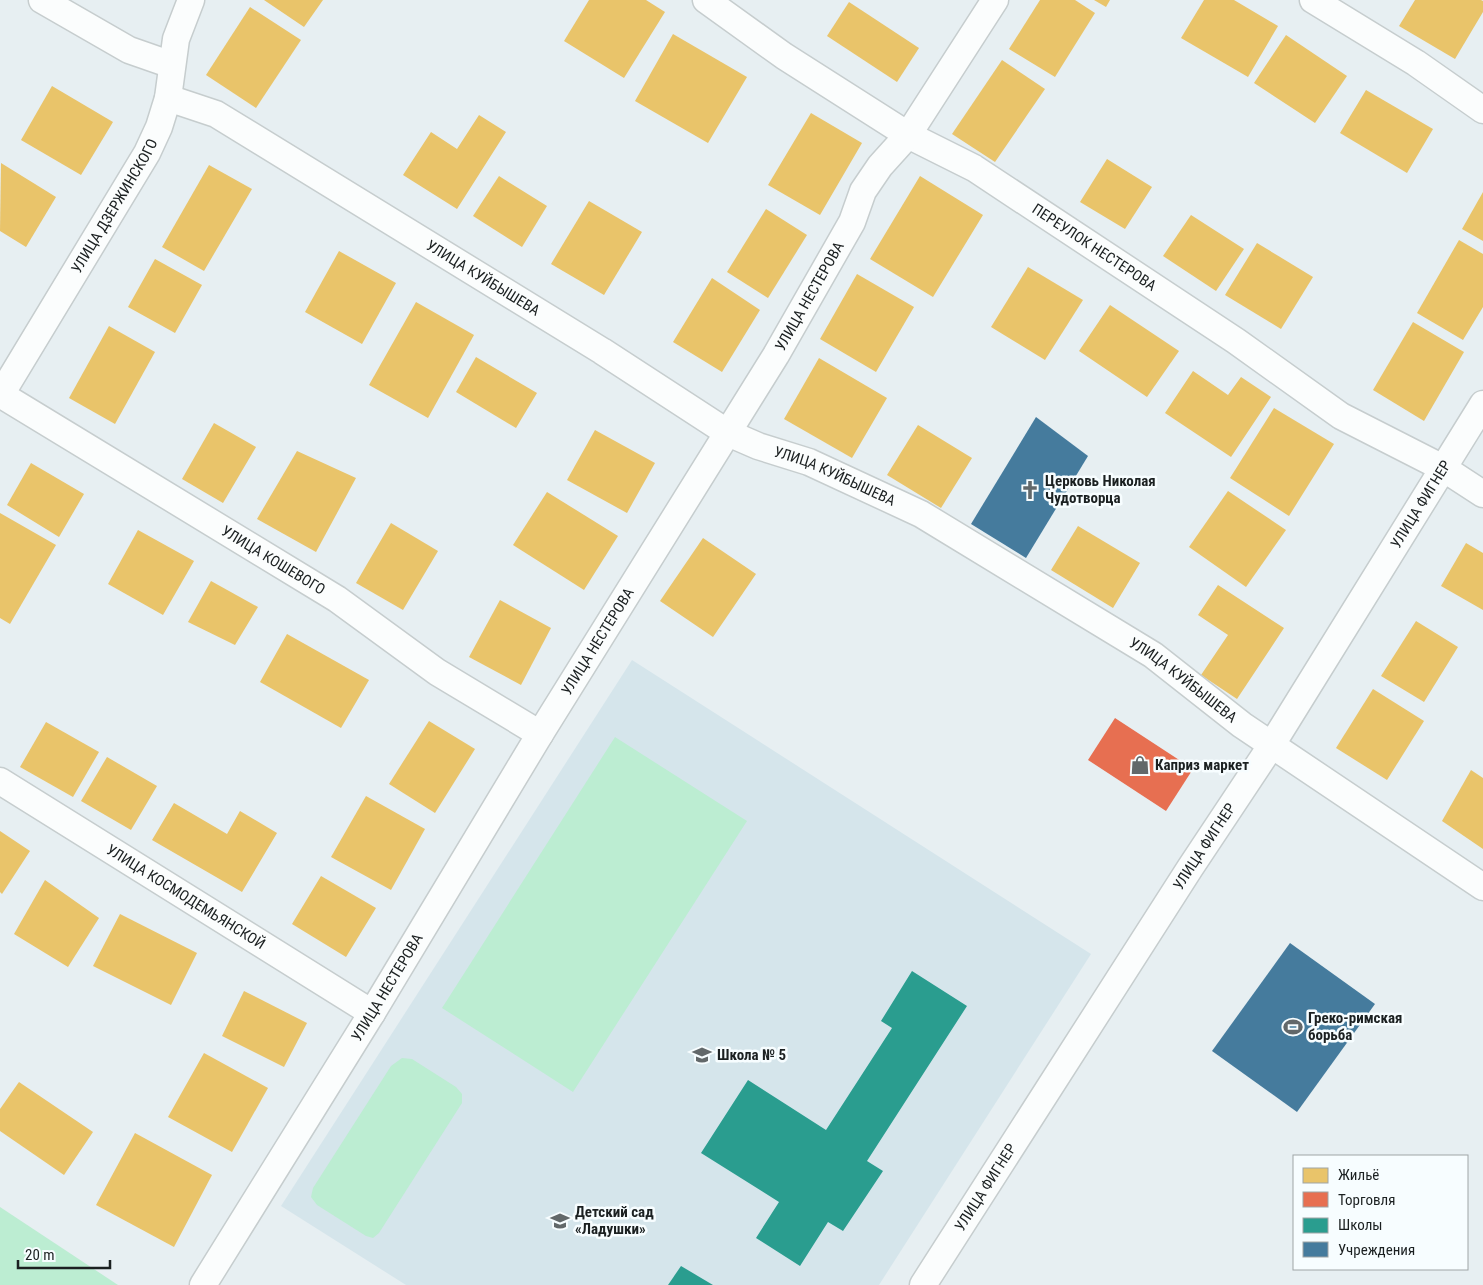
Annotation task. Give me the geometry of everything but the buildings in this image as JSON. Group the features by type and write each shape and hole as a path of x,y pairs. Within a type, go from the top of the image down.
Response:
{"street":[{"path":"42,0 129,50 172,65"},
{"name":"УЛИЦА ДЗЕРЖИНСКОГО","path":"0,395 147,153 159,127 168,98 176,39 191,0"},
{"name":"ПЕРЕУЛОК НЕСТЕРОВА","path":"706,0 784,56 908,135 974,168 1236,341 1341,416 1443,468 1483,494"},
{"name":"УЛИЦА НЕСТЕРОВА","path":"203,1285 372,1013 540,734 776,355 852,222 863,191 880,166 908,135 994,0"},
{"path":"1313,0 1416,63 1483,110"},
{"name":"УЛИЦА КУЙБЫШЕВА","path":"168,98 216,114 602,351 728,434 758,446 809,462 921,514 1153,655 1271,746 1483,887"},
{"name":"УЛИЦА КОШЕВОГО","path":"0,395 337,599 438,672 540,734"},
{"name":"УЛИЦА ФИГНЕР","path":"923,1285 1190,868 1271,746 1483,404"},
{"name":"УЛИЦА КОСМОДЕМЬЯНСКОЙ","path":"0,781 372,1013"}],"shaded area":[{"name":"Школа № 5","path":"632,660 1091,954 879,1285 406,1285 281,1206"}],"green space":[{"path":"615,737 747,821 573,1092 442,1008"},
{"path":"402,1058 412,1059 456,1087 462,1094 462,1103 379,1233 373,1238 366,1236 317,1205 311,1197 313,1188 391,1066"},
{"path":"0,1207 118,1285 0,1285"}],"place":[{"name":"Церковь Николая Чудотворца","path":"1030,490"},
{"name":"Каприз маркет","path":"1140,765"},
{"name":"Греко-римская борьба","path":"1293,1027"},
{"name":"Школа № 5","path":"702,1055"},
{"name":"Детский сад «Ладушки»","path":"560,1221"}]}
